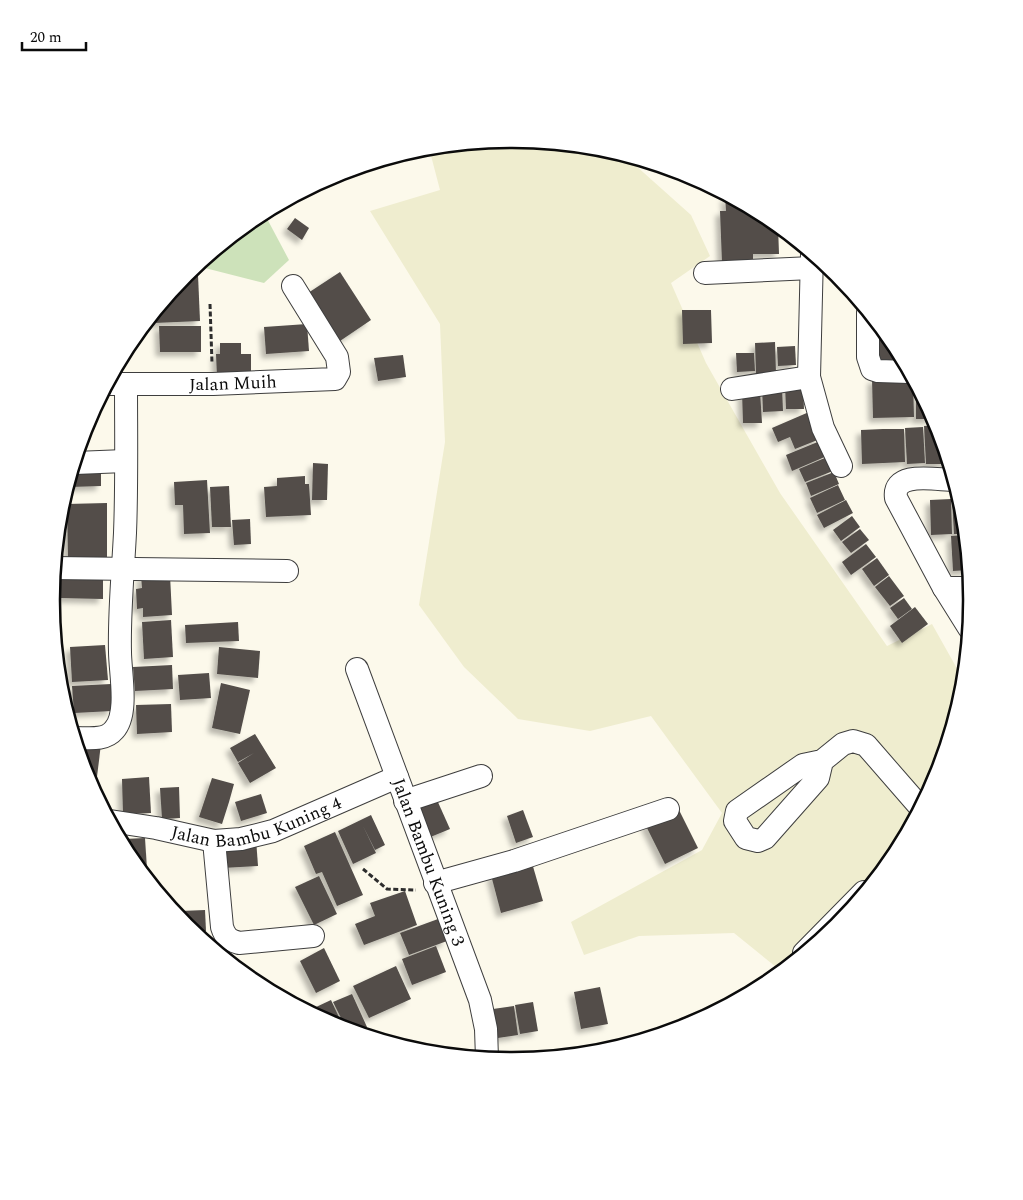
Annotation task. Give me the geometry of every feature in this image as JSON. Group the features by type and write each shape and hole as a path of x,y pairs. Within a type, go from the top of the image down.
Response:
{"street":[{"path":"705,273 809,261"},
{"path":"812,264 809,377 823,428 841,466"},
{"name":"Jalan Muih","path":"117,384 213,384 326,381 335,379 339,372 337,357 293,286"},
{"path":"868,323 868,357 872,368 878,371 902,372"},
{"path":"732,389 809,377"},
{"path":"82,738 98,738 108,735 114,730 120,721 122,703 120,650 126,462 117,384"},
{"path":"81,463 126,462"},
{"path":"947,480 906,479 897,485 895,492 896,498 944,588 962,617"},
{"path":"61,568 122,567 286,571"},
{"path":"944,588 963,588"},
{"name":"Jalan Bambu Kuning 3","path":"357,669 480,1000 486,1029 487,1051"},
{"path":"822,761 843,744 853,741 866,745 915,802"},
{"path":"406,801 481,776"},
{"name":"Jalan Bambu Kuning 4","path":"118,822 214,840 258,837 397,777"},
{"path":"435,882 514,861 668,809"},
{"path":"214,840 224,935 231,941 239,943 313,936"}],"path":[{"path":"210,304 213,384"},
{"path":"363,869 375,882 387,889 422,889 435,882"}],"shaded area":[{"path":"482,149 541,149 600,157 637,166 691,215 710,256 671,283 706,363 780,493 887,646 932,624 957,669 948,717 939,745 929,773 903,826 870,875 851,898 809,939 775,966 734,933 639,936 584,955 571,922 702,850 722,813 651,716 590,731 518,719 464,667 419,605 445,442 440,324 370,211 440,190 431,156"}],"green space":[{"path":"268,221 289,260 264,283 206,268 237,242"}],"building":[{"path":"725,203 778,237 779,254 753,254 753,262 722,263 720,211 726,211"},
{"path":"295,218 309,228 302,240 287,229"},
{"path":"340,272 371,320 340,341 308,293"},
{"path":"198,276 200,321 155,323"},
{"path":"682,310 711,310 712,343 683,344"},
{"path":"307,324 309,351 266,354 264,327"},
{"path":"159,326 201,326 201,352 160,352"},
{"path":"876,334 897,365 876,365"},
{"path":"775,342 776,374 756,375 755,343"},
{"path":"220,343 241,343 241,354 251,354 251,376 217,377 216,354 220,354"},
{"path":"795,346 796,365 778,366 777,347"},
{"path":"736,353 754,353 755,371 737,372"},
{"path":"403,355 406,377 378,381 374,358"},
{"path":"872,379 906,380 913,395 914,417 873,418"},
{"path":"803,384 804,409 786,409 785,385"},
{"path":"782,386 783,411 763,412 762,387"},
{"path":"760,391 762,423 743,423 742,392"},
{"path":"916,400 925,419 916,419"},
{"path":"809,412 820,439 795,449 790,437 778,442 772,428"},
{"path":"924,426 929,427 942,464 926,464"},
{"path":"923,427 925,463 907,464 905,428"},
{"path":"904,429 905,462 862,464 861,430"},
{"path":"820,441 827,456 792,471 786,455"},
{"path":"827,457 833,471 805,482 799,469"},
{"path":"313,463 328,464 327,500 312,500"},
{"path":"101,465 101,486 74,487 81,466"},
{"path":"834,472 839,484 811,496 806,483"},
{"path":"305,476 305,484 309,484 311,515 266,517 264,487 277,486 277,478"},
{"path":"207,480 210,533 184,534 183,505 175,505 174,482"},
{"path":"838,485 845,500 817,513 810,498"},
{"path":"229,486 231,527 212,527 210,487"},
{"path":"951,499 952,534 931,535 930,500"},
{"path":"846,500 853,513 824,528 817,515"},
{"path":"107,503 107,557 68,558 67,522 71,504"},
{"path":"952,504 958,534 954,534"},
{"path":"852,516 860,527 841,541 833,530"},
{"path":"250,519 251,544 234,545 232,520"},
{"path":"860,529 869,540 851,553 842,542"},
{"path":"958,535 962,570 953,571 951,536"},
{"path":"866,544 876,557 851,575 842,562"},
{"path":"877,558 889,575 874,586 862,569"},
{"path":"61,569 103,570 103,599 60,598"},
{"path":"170,575 172,615 143,617 143,608 137,609 136,589 142,588 141,576"},
{"path":"889,576 904,596 890,606 875,587"},
{"path":"904,598 912,609 898,619 890,608"},
{"path":"915,607 928,624 902,643 890,626"},
{"path":"171,620 173,657 144,659 142,622"},
{"path":"238,622 239,641 186,643 185,625"},
{"path":"105,645 108,680 72,682 70,647"},
{"path":"219,647 260,651 258,678 217,674"},
{"path":"172,665 173,689 135,691 133,667"},
{"path":"209,673 211,698 180,700 178,675"},
{"path":"221,683 250,690 240,734 212,728"},
{"path":"111,684 112,711 74,713 72,686"},
{"path":"171,704 172,732 137,734 136,705"},
{"path":"255,734 276,768 250,783 238,763 254,753 238,762 230,748"},
{"path":"83,742 101,744 97,779"},
{"path":"149,777 151,813 123,814 122,779"},
{"path":"212,778 234,784 222,824 199,817"},
{"path":"179,787 180,818 162,819 160,788"},
{"path":"261,794 267,813 241,821 235,802"},
{"path":"437,800 450,829 428,838 416,810"},
{"path":"678,808 698,848 665,864 645,824"},
{"path":"523,810 533,837 516,843 507,816"},
{"path":"371,815 385,845 375,850 363,826 376,853 353,864 338,831"},
{"path":"335,832 363,895 337,906 322,872 316,874 304,846"},
{"path":"145,838 147,866 136,851 128,839"},
{"path":"256,839 258,866 222,868 221,842"},
{"path":"532,863 543,901 501,913 491,875"},
{"path":"319,876 337,914 314,925 295,887"},
{"path":"405,891 417,925 364,945 355,924 375,916 370,903"},
{"path":"205,910 206,931 192,919 184,911"},
{"path":"438,919 447,941 409,955 400,933"},
{"path":"436,946 446,972 412,985 402,959"},
{"path":"324,948 340,981 316,993 300,961"},
{"path":"396,966 411,999 369,1018 353,986"},
{"path":"600,987 608,1024 581,1029 574,992"},
{"path":"352,994 367,1027 341,1018 333,1002"},
{"path":"331,1000 339,1017 316,1007"},
{"path":"533,1002 538,1031 520,1034 515,1005"},
{"path":"514,1006 518,1035 491,1039 486,1010"}]}
